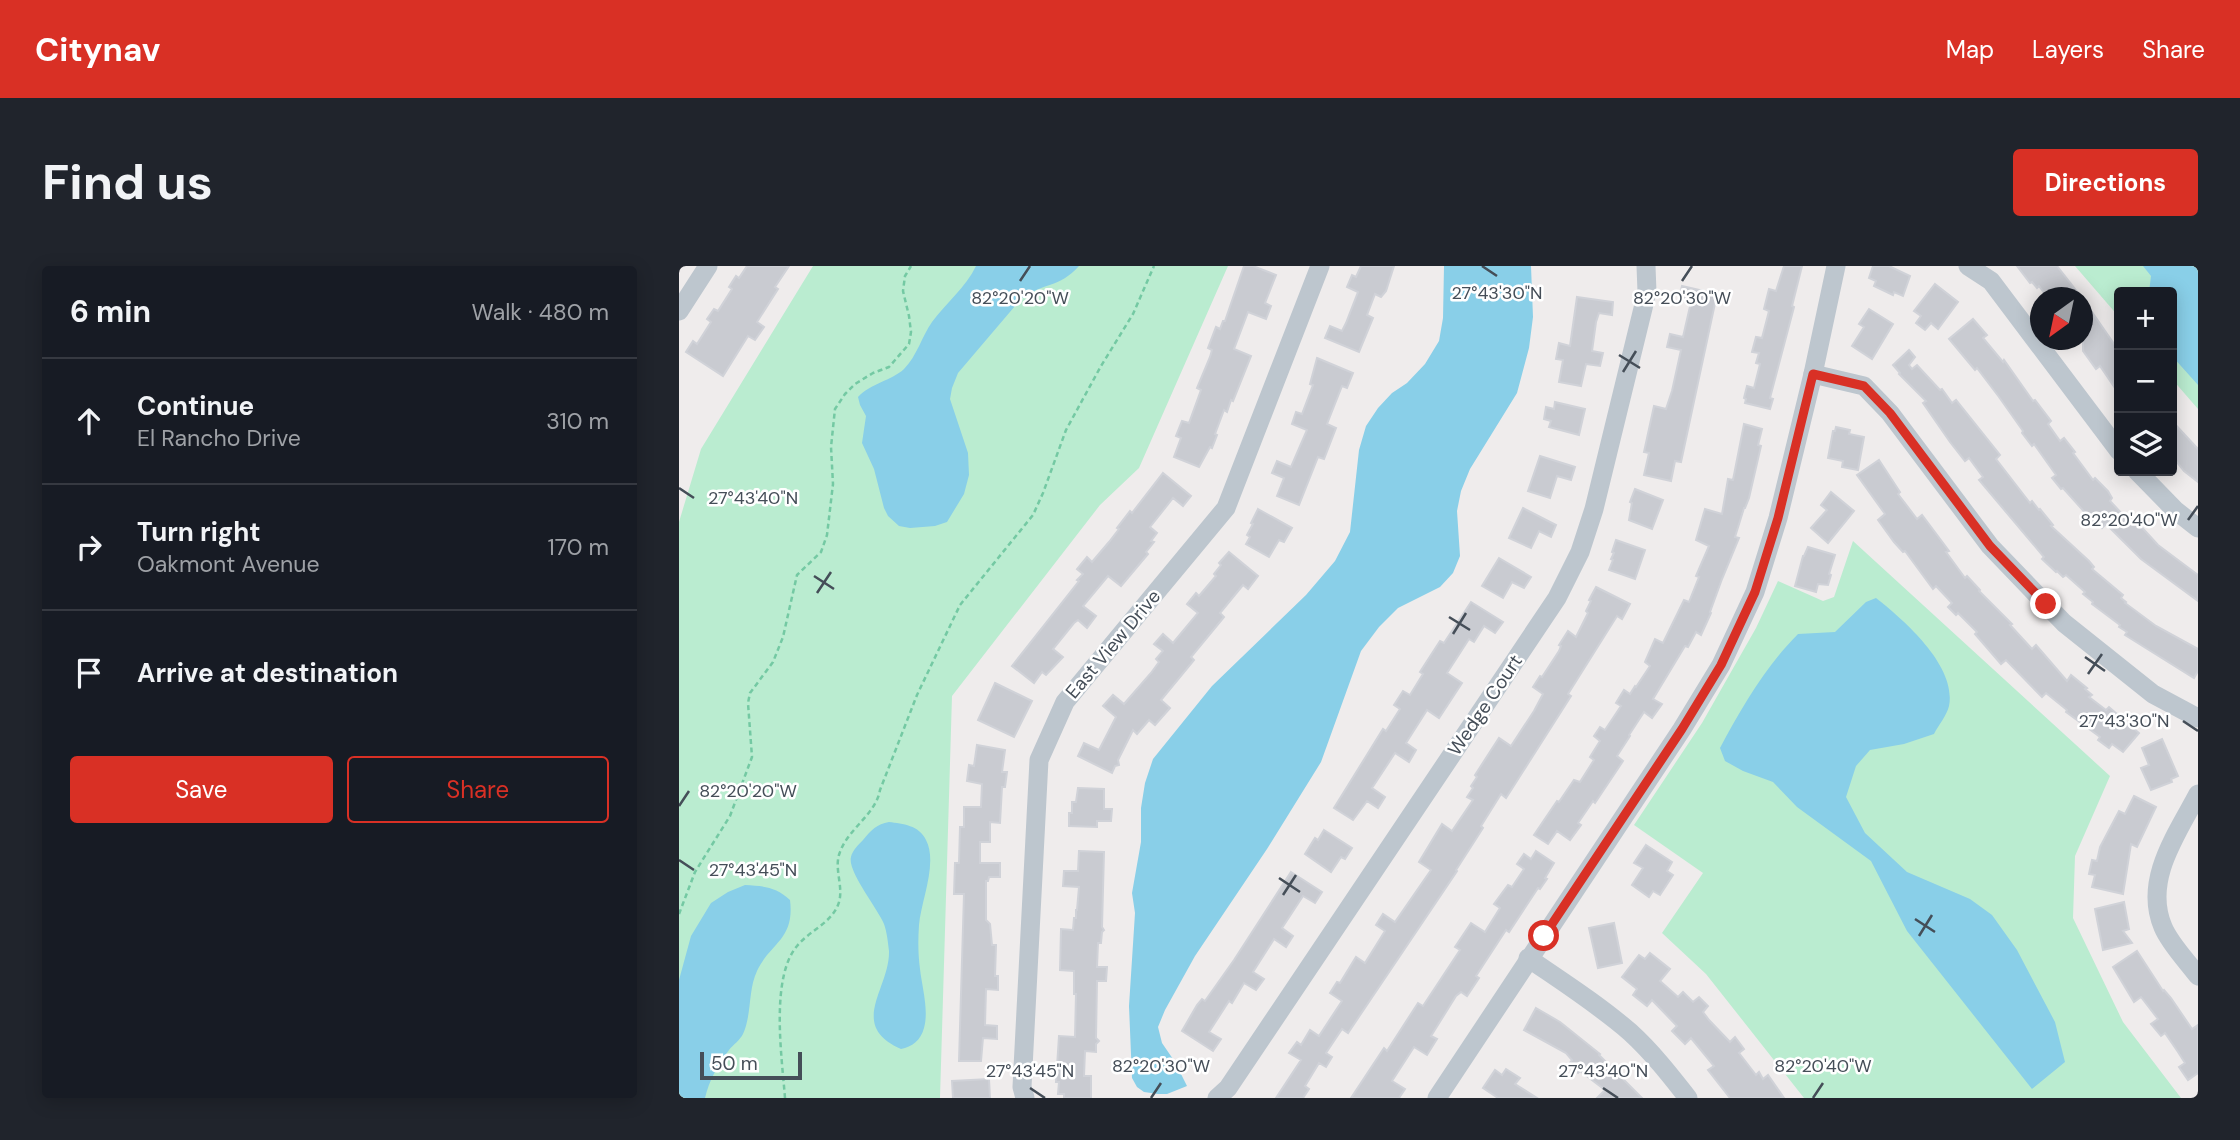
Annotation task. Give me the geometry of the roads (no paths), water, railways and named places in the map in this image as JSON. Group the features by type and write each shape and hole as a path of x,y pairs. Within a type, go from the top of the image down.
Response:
{"street":[{"path":"679,312 708,266"},
{"name":"East View Drive","path":"1025,1098 1022,1087 1039,760 1065,702 1226,508 1320,266"},
{"name":"Wedge Court","path":"1217,1098 1228,1088 1557,598 1580,552 1594,509 1647,292 1646,266"},
{"path":"1437,1098 1682,729 1721,665 1755,592 1778,518 1836,266"},
{"path":"1968,266 1991,281 2114,444"},
{"path":"1813,374 1864,386 1890,413 1990,546 2064,623 2153,694 2198,718"},
{"path":"2142,476 2175,510 2198,528"},
{"path":"2198,794 2159,875 2156,901 2164,930 2198,976"},
{"path":"1528,958 1630,1032 1651,1052 1688,1098"}],"water":[{"path":"976,266 1079,266 1058,282 1021,299 958,373 950,399 968,453 969,475 964,494 947,522 935,526 899,526 884,508 874,469 862,443 866,416 858,397 904,369 932,322"},
{"path":"1444,266 1531,266 1533,317 1529,348 1517,393 1470,469 1461,491 1457,511 1460,556 1453,573 1440,587 1398,608 1361,651 1321,762 1267,849 1195,956 1158,1027 1162,1043 1187,1086 1167,1094 1144,1092 1132,1078 1129,1006 1135,913 1132,893 1141,842 1141,808 1153,759 1212,686 1306,595 1335,561 1350,532 1359,450 1366,426 1392,393 1407,383 1425,364 1439,341 1443,318"},
{"path":"2143,266 2198,266 2198,385 2177,362 2177,287 2150,287 2151,276"},
{"path":"1876,598 1914,631 1937,660 1945,675 1949,706 1934,734 1904,744 1870,750 1856,766 1846,797 1865,833 1907,872 1970,899 1992,915 2017,950 2055,1022 2065,1062 2032,1089 1907,931 1871,861 1797,807 1773,782 1725,761 1720,748 1755,688 1798,634 1835,632 1866,602"},
{"path":"889,822 910,826 919,831 926,840 930,860 918,936 925,1021 923,1032 918,1039 909,1047 901,1049 885,1039 876,1029 875,1005 888,965 889,951 881,917 858,880 851,863 853,852 869,833"},
{"path":"745,885 769,888 790,900 789,924 757,971 743,1034 718,1067 705,1098 679,1098 679,980 691,936 711,903"}]}
